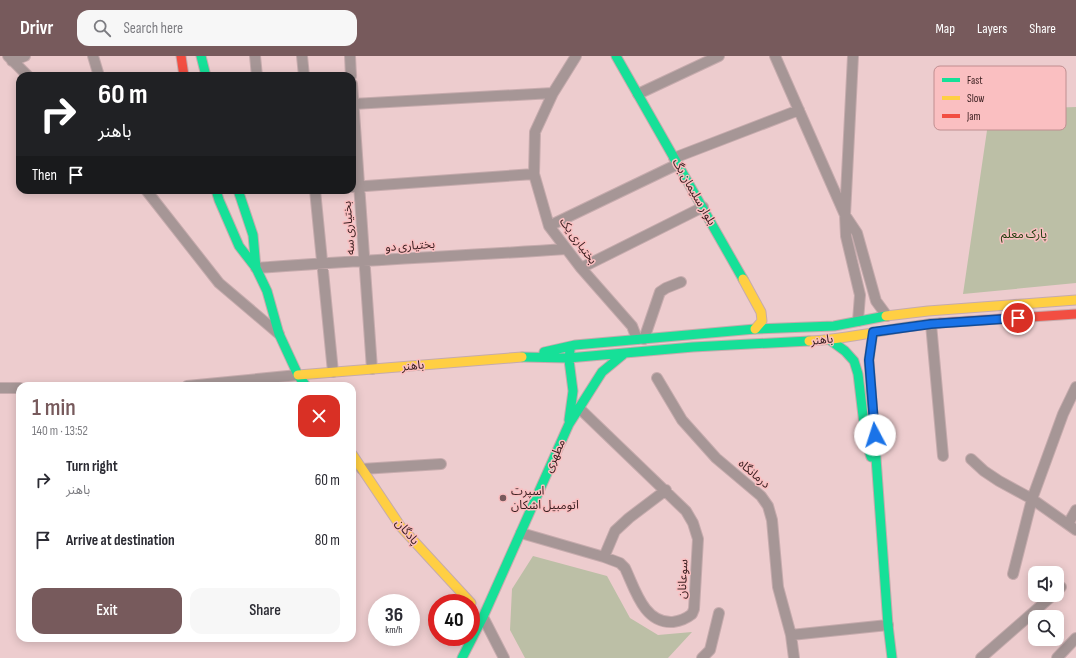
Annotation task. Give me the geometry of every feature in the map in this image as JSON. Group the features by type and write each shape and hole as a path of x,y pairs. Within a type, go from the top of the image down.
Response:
{"main road":[{"path":"181,56 181,72"},
{"path":"201,56 205,72"},
{"name":"بلوار سلیمان بگ","path":"616,56 703,207 761,312 762,321 755,329"},
{"path":"217,194 239,246 256,268 267,292 279,334 298,375 303,382"},
{"path":"239,194 253,235 256,268"},
{"name":"باهنر","path":"528,356 575,345 755,329 834,326 887,316 928,311 1076,300"},
{"name":"باهنر","path":"298,375 528,356 568,358 693,348 830,340 931,324 1076,314"},
{"path":"873,332 869,360 879,480 888,624 892,658"},
{"path":"830,340 845,351 854,361 858,374 866,442 879,480"},
{"path":"569,424 573,392 572,375 568,358 570,350 575,345"},
{"name":"مطهری","path":"462,658 484,617 569,424 602,372 625,353"},
{"name":"پادگان","path":"356,460 401,527 463,594"},
{"name":"پادگان","path":"480,613 484,617"}],"street":[{"path":"10,59 26,56"},
{"path":"93,56 98,72"},
{"path":"256,56 257,72"},
{"path":"302,56 304,72"},
{"path":"350,56 351,72"},
{"name":"بختیاری یک","path":"576,56 552,93 535,132 534,174 549,226 580,268 632,326 640,339"},
{"path":"638,94 719,56"},
{"path":"775,56 845,215 857,233 871,288 876,301 887,316"},
{"path":"853,56 845,215 846,236 860,295 858,321"},
{"path":"10,59 24,72"},
{"path":"356,104 552,93"},
{"path":"549,226 676,161 799,110"},
{"path":"356,187 534,174"},
{"name":"بختیاری سه","path":"356,187 364,262 372,369"},
{"path":"149,194 219,283 279,334"},
{"path":"315,194 333,372"},
{"path":"580,268 703,207"},
{"name":"بختیاری دو","path":"256,268 566,249"},
{"path":"640,339 660,292 681,282"},
{"path":"931,324 943,456"},
{"path":"227,382 298,375"},
{"name":"درمانگاه","path":"657,378 682,420 716,458 761,496 768,506 772,520 778,587 791,635 794,658"},
{"path":"1013,574 1032,500 1058,427 1076,387"},
{"path":"0,388 16,388"},
{"name":"سوعانان","path":"521,533 620,563 643,606 654,618 666,622 679,621 692,614 694,609 698,539 694,523 686,510 666,490 579,408"},
{"path":"971,459 984,471 1032,500 1072,527 1076,510"},
{"path":"362,469 441,464"},
{"path":"604,557 615,531 629,518 666,490"},
{"path":"982,658 1045,602"},
{"path":"702,658 710,650 719,613"},
{"path":"484,617 504,658"},
{"path":"791,635 888,624"},
{"path":"1057,658 1076,638"}],"green space":[{"name":"پارک معلم","path":"1066,107 1076,107 1076,283 963,294 987,130 1066,130"},
{"path":"533,556 607,576 630,618 658,635 692,632 668,658 525,658 510,630 512,589"}],"traffic: fast":[{"path":"201,56 205,72"},
{"path":"616,56 743,279"},
{"path":"217,194 239,246 256,268 267,291 279,334 298,375 303,382"},
{"path":"239,194 253,235 256,268"},
{"path":"544,352 575,345 755,329 834,326 886,316"},
{"path":"873,332 869,360 888,625 892,658"},
{"path":"830,340 845,351 854,361 858,374 866,441 871,457"},
{"path":"522,357 568,358 693,347 809,341"},
{"path":"569,420 573,391 569,360 570,350"},
{"path":"462,658 483,617 569,424 602,372 625,353"}],"traffic: slow":[{"path":"743,279 761,312 762,321 755,329"},
{"path":"886,316 928,311 1076,300"},
{"path":"809,341 842,338 940,323"},
{"path":"298,375 522,357"},
{"path":"356,460 401,527 463,594"}],"traffic: jam":[{"path":"181,56 183,72"},
{"path":"940,323 1076,314"}],"place":[{"name":"اسپرت اتومبیل اشکان","path":"503,498"}],"route":[{"path":"875,435 869,360 873,332 931,324 1018,318"}]}
